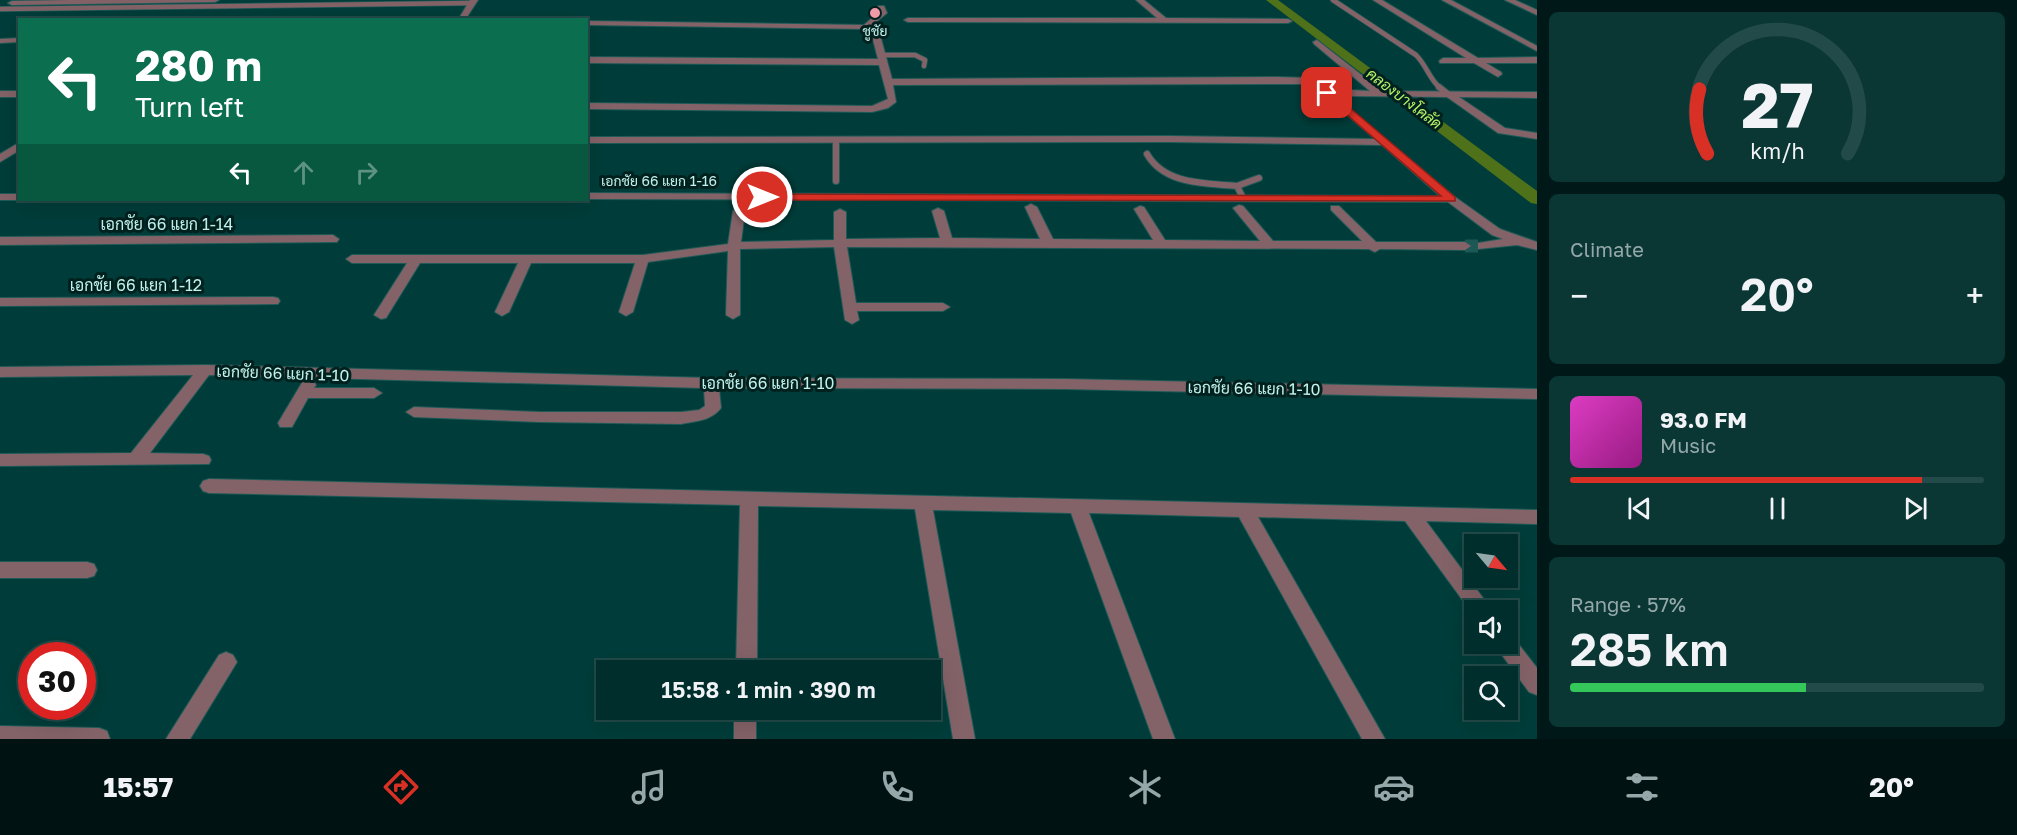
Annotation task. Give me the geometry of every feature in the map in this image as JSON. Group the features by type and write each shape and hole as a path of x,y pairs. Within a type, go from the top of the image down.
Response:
{"street":[{"path":"0,9 15,2 215,0"},
{"path":"1140,0 1164,21"},
{"path":"1377,0 1498,74"},
{"path":"1446,0 1537,49"},
{"path":"1509,0 1537,14"},
{"path":"462,18 473,1"},
{"path":"866,27 883,13 880,8"},
{"path":"908,20 1288,21"},
{"path":"588,23 866,27 875,31 893,100 885,106 872,109 588,106"},
{"path":"0,41 18,40"},
{"path":"1317,42 1381,93"},
{"path":"588,60 882,58"},
{"path":"1443,61 1537,60"},
{"path":"888,82 1313,81 1350,93"},
{"path":"0,94 18,94"},
{"path":"1537,95 1326,94 1451,199 1496,232 1537,246"},
{"path":"1449,95 1502,131 1537,136"},
{"path":"588,140 1383,142"},
{"path":"0,159 18,146"},
{"name":"เอกชัย 66 แยก 1-16","path":"588,196 1241,203 1451,199"},
{"path":"0,197 18,197"},
{"path":"1241,203 1271,246"},
{"path":"1031,207 1049,244"},
{"path":"1140,208 1162,245"},
{"path":"1335,208 1375,248"},
{"path":"733,315 734,245 739,211"},
{"path":"938,211 947,242"},
{"path":"840,212 840,243 851,314 943,306"},
{"name":"เอกชัย 66 แยก 1-14","path":"0,241 333,239"},
{"path":"1482,246 1517,241"},
{"path":"352,259 643,259 682,257 734,245 840,243 947,242 1375,248 1465,246"},
{"path":"381,315 416,259"},
{"path":"502,312 526,259"},
{"path":"626,312 643,259"},
{"name":"เอกชัย 66 แยก 1-12","path":"0,302 273,301"},
{"path":"136,459 205,370"},
{"name":"เอกชัย 66 แยก 1-10","path":"0,372 205,370 314,375 711,383 1076,384 1537,394"},
{"path":"286,423 314,375"},
{"path":"414,412 540,417 681,418 703,415 713,408 711,383"},
{"path":"304,393 374,393"},
{"path":"0,460 203,460"},
{"path":"209,486 1537,517"},
{"path":"746,660 749,499"},
{"path":"922,503 964,739"},
{"path":"1077,506 1164,739"},
{"path":"1244,510 1374,739"},
{"path":"1410,514 1474,600"},
{"path":"0,570 87,570"},
{"path":"1514,654 1537,685"},
{"path":"177,739 226,662"},
{"path":"745,739 746,720"},
{"path":"0,737 99,739"}],"lane":[{"path":"1333,0 1416,55 1422,61 1431,81 1449,95"},
{"path":"0,9 473,1"},
{"path":"882,58 915,55 925,60 924,66"},
{"path":"836,140 836,181"},
{"path":"1147,154 1150,163 1167,175 1237,186 1259,178"},
{"path":"1237,186 1241,203"}],"waterway":[{"name":"คลองบางโคลัด","path":"1271,0 1537,199"}],"tunnel":[{"path":"1465,246 1482,246"}],"place":[{"name":"ชูชัย","path":"875,13"}],"route":[{"path":"762,197 1451,199 1327,93"}]}
